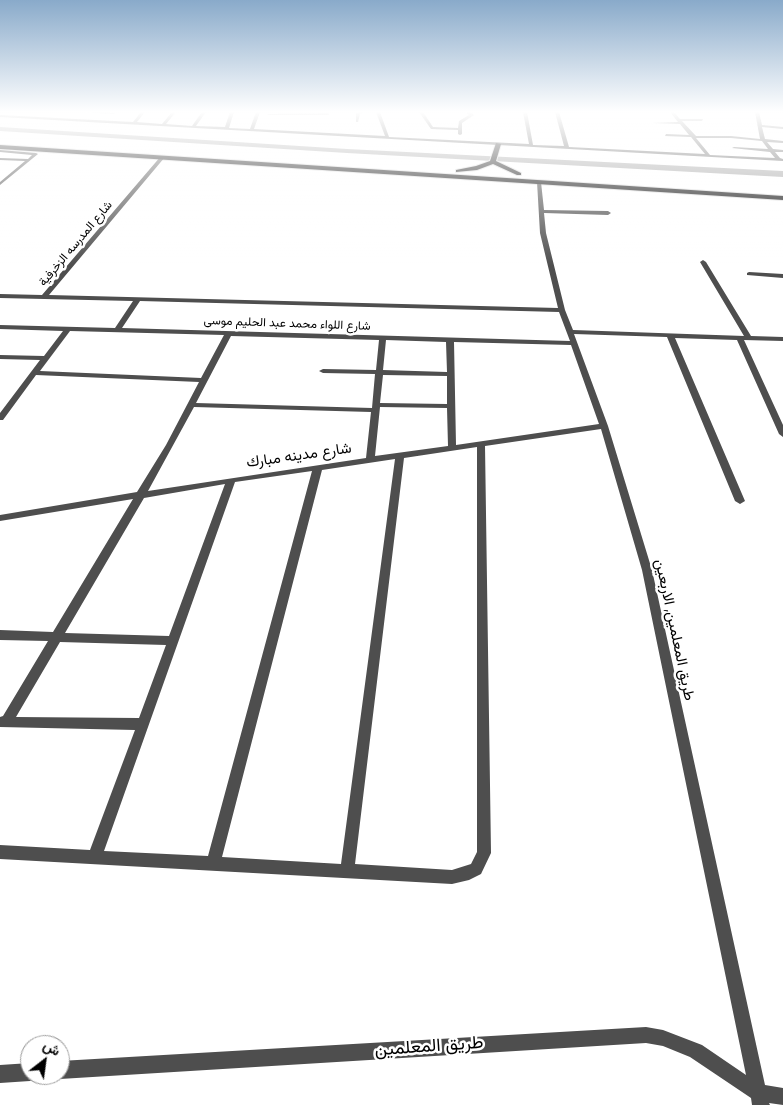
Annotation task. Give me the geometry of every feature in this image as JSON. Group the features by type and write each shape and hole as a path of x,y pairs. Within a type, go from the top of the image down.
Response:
{"highway":[{"path":"250,164 783,198"},
{"path":"347,164 773,190"},
{"path":"458,171 477,168 489,164"},
{"path":"496,164 518,174"}],"street":[{"path":"0,183 25,164"},
{"name":"شارع المدرسه الزخرفية","path":"44,297 158,164"},
{"name":"طريق المعلمين, الاربعين","path":"538,182 544,233 562,310 604,426 647,570 759,1098"},
{"path":"541,211 608,213"},
{"path":"704,262 749,338"},
{"path":"749,274 783,276"},
{"name":"شارع اللواء محمد عبد الحليم موسى","path":"0,296 562,310"},
{"path":"117,330 138,299"},
{"name":"شارع اللواء محمد عبد الحليم موسى","path":"0,327 574,343"},
{"path":"0,418 68,329"},
{"path":"570,332 783,339"},
{"path":"3,722 170,445 228,334"},
{"path":"670,335 740,501"},
{"path":"739,337 783,434"},
{"path":"370,460 383,338"},
{"path":"450,340 452,448"},
{"path":"0,357 46,358"},
{"path":"323,371 450,374"},
{"path":"35,372 204,380"},
{"path":"191,405 376,408 451,406"},
{"name":"شارع مدينه مبارك","path":"0,518 231,480 604,426"},
{"path":"0,852 452,877 469,873 476,869 484,854 481,444"},
{"path":"347,871 400,455"},
{"path":"213,864 318,467"},
{"path":"95,857 231,480"},
{"path":"0,635 173,641"},
{"path":"3,722 143,724"},
{"name":"طريق المعلمين","path":"70,1069 630,1034 663,1038 696,1050 759,1098 783,1097"},
{"path":"0,1074 20,1073"}],"waterway":[{"path":"585,164 783,174"}]}
